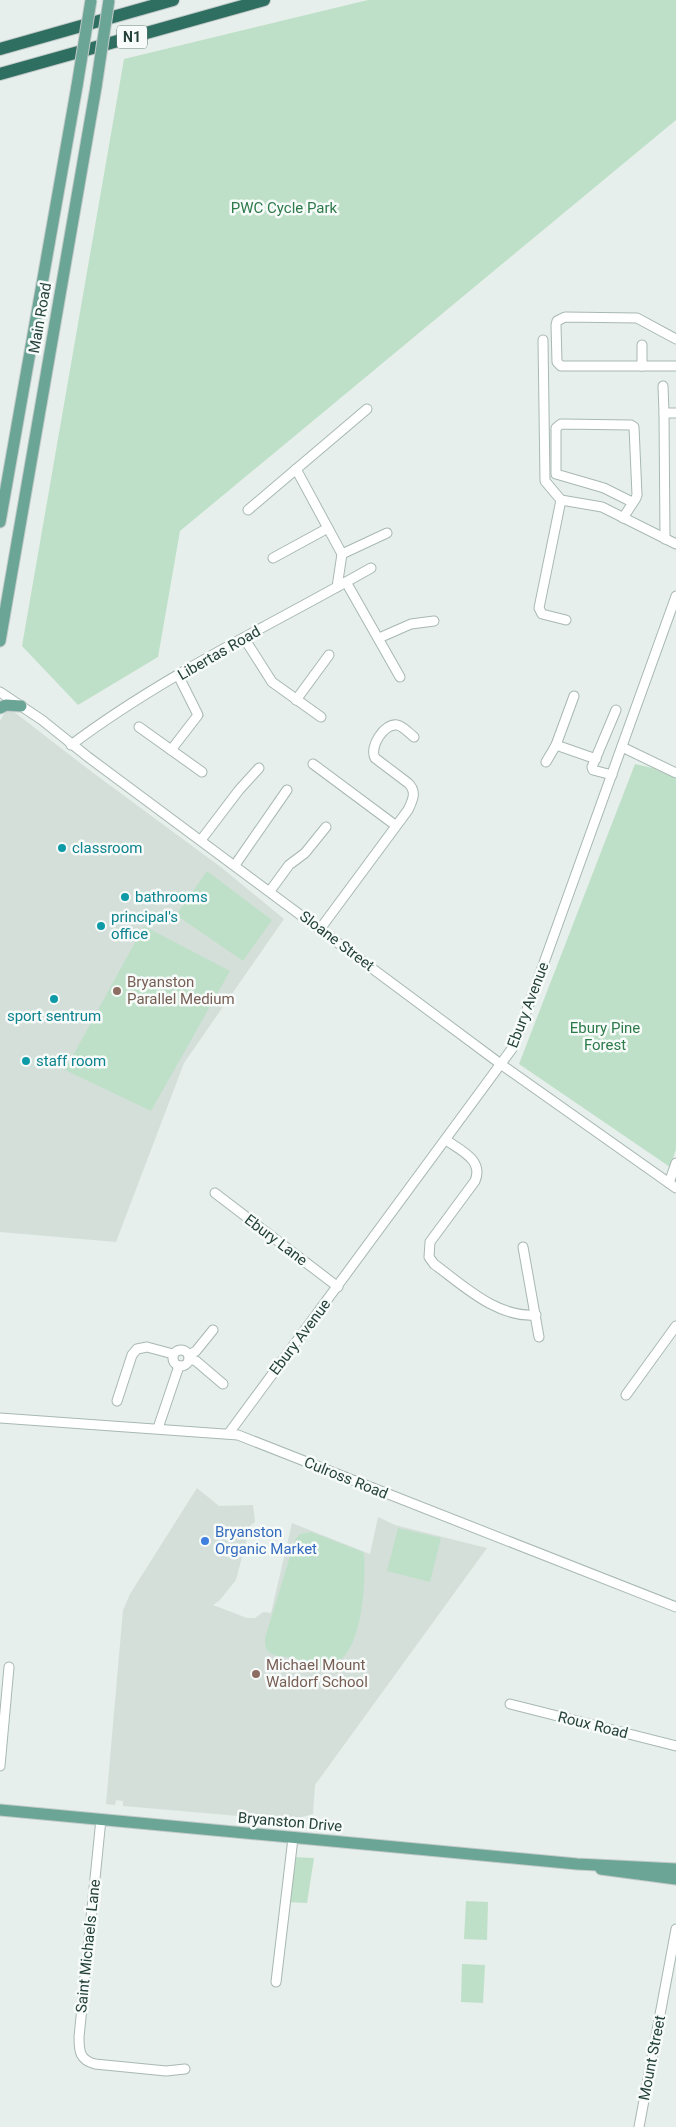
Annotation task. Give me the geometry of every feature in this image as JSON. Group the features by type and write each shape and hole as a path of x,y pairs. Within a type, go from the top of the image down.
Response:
{"highway":[{"name":"N1","path":"0,49 174,0"},
{"name":"N1","path":"0,74 264,0"}],"main road":[{"name":"Main Road","path":"0,522 91,0"},
{"name":"Main Road","path":"0,641 96,88 109,0"},
{"path":"0,708 6,705 21,706"},
{"name":"Bryanston Drive","path":"0,1810 577,1864 676,1869"},
{"name":"Bryanston Drive","path":"577,1864 617,1873 676,1879"}],"street":[{"path":"676,339 645,321 631,317 565,317 556,322 557,362 561,366 676,366"},
{"path":"542,340 545,481 561,500 602,507 676,544"},
{"path":"642,345 642,366"},
{"path":"663,386 665,539"},
{"path":"248,510 367,410"},
{"path":"664,413 676,413"},
{"path":"623,518 637,495 636,431 633,426 561,424 556,428 556,474 604,488 632,502"},
{"path":"296,469 342,554 338,587"},
{"path":"561,500 539,608 542,614 566,620"},
{"path":"273,558 328,528"},
{"path":"342,554 388,533"},
{"name":"Libertas Road","path":"71,745 106,718 244,638 371,568"},
{"path":"346,582 400,677"},
{"name":"Ebury Avenue","path":"229,1433 502,1065 518,1038 676,596"},
{"path":"379,638 408,625 434,621"},
{"path":"244,638 272,682 320,717"},
{"path":"296,700 330,655"},
{"path":"171,750 198,716 178,676"},
{"name":"Sloane Street","path":"0,692 270,890 502,1065 672,1185"},
{"path":"546,762 556,745 574,696"},
{"path":"612,775 593,770 592,765 616,710"},
{"path":"320,929 408,810 414,791 408,783 375,758 372,749 390,726 401,726 414,737"},
{"path":"139,727 202,772"},
{"path":"556,745 596,759"},
{"path":"622,747 676,773"},
{"path":"314,764 396,825"},
{"path":"201,840 239,790 259,768"},
{"path":"235,865 287,790"},
{"path":"270,890 289,865 305,853 326,827"},
{"path":"446,1140 474,1161 477,1174 475,1181 430,1242 429,1257 434,1264 492,1305 523,1315 536,1315"},
{"path":"672,1185 676,1163"},
{"name":"Ebury Lane","path":"215,1193 338,1287"},
{"path":"523,1247 539,1337"},
{"path":"626,1395 676,1326"},
{"path":"178,1366 186,1365 189,1357 212,1330"},
{"path":"117,1402 132,1355 137,1349 147,1346 173,1354"},
{"path":"178,1366 172,1360 173,1354 181,1349 223,1384"},
{"path":"158,1428 178,1366"},
{"name":"Culross Road","path":"0,1418 229,1433 676,1607"},
{"path":"0,1766 9,1667"},
{"name":"Roux Road","path":"510,1704 676,1746"},
{"name":"Saint Michaels Lane","path":"101,1819 79,2037 82,2057 95,2064 166,2071 185,2069"},
{"path":"276,1982 293,1838"},
{"name":"Mount Street","path":"639,2127 647,2108 676,1929"}],"shaded area":[{"name":"Bryanston Parallel Medium","path":"13,708 13,711 222,868 284,919 184,1063 116,1242 0,1232 0,721 5,712"},
{"name":"Michael Mount Waldorf School","path":"197,1488 219,1506 253,1505 255,1522 250,1526 236,1580 219,1601 213,1605 247,1618 255,1618 263,1612 271,1613 292,1523 370,1554 378,1517 395,1525 487,1548 315,1785 313,1814 295,1821 123,1806 123,1801 116,1800 115,1805 106,1804 123,1610 130,1594"}],"green space":[{"name":"PWC Cycle Park","path":"368,0 676,0 676,120 180,531 158,657 78,705 22,646 124,59"},
{"name":"Ebury Pine Forest","path":"635,764 653,768 676,779 676,1149 670,1167 519,1064"},
{"path":"207,871 272,920 243,961 176,915"},
{"path":"144,926 230,971 151,1111 65,1070"},
{"path":"398,1528 441,1538 430,1582 387,1571"},
{"path":"311,1532 364,1554 361,1613 352,1644 345,1655 336,1663 324,1666 276,1656 268,1651 265,1644 265,1638 295,1540 300,1534"},
{"path":"293,1857 314,1858 307,1903 287,1902"},
{"path":"466,1901 488,1902 487,1940 464,1939"},
{"path":"462,1964 485,1965 483,2003 461,2002"}],"place":[{"name":"classroom","path":"62,848"},
{"name":"bathrooms","path":"125,897"},
{"name":"principal's office","path":"101,926"},
{"name":"Bryanston Parallel Medium","path":"117,991"},
{"name":"sport sentrum","path":"54,999"},
{"name":"staff room","path":"26,1061"},
{"name":"Bryanston Organic Market","path":"205,1541"},
{"name":"Michael Mount Waldorf School","path":"256,1674"}]}
